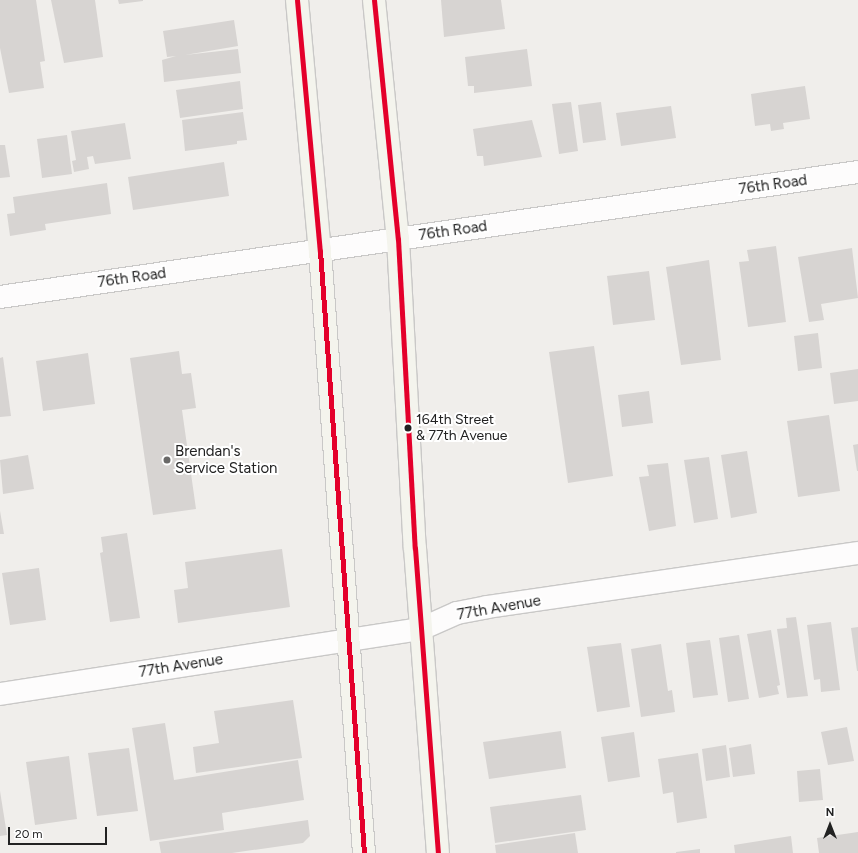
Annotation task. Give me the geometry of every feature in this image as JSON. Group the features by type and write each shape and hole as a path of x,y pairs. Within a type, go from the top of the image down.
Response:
{"street":[{"path":"297,0 320,251 350,641 364,853"},
{"path":"374,0 398,239 421,629 438,853"},
{"name":"76th Road","path":"0,297 858,172"},
{"name":"77th Avenue","path":"0,694 421,629 457,613 487,607 858,553"}],"building":[{"path":"0,0 36,0 45,61 40,62 44,88 9,93 0,48"},
{"path":"51,0 95,0 103,57 64,63"},
{"path":"118,0 143,0 143,1 119,4"},
{"path":"441,0 501,0 505,29 444,37"},
{"path":"234,20 238,46 185,55 238,49 241,73 164,82 162,60 176,56 167,57 163,31"},
{"path":"527,49 532,86 474,93 474,86 468,86 465,57"},
{"path":"240,81 243,109 180,118 176,90"},
{"path":"805,86 810,119 783,123 784,129 771,131 770,124 755,126 751,94"},
{"path":"571,102 578,151 559,154 552,104"},
{"path":"601,102 606,140 583,143 578,105"},
{"path":"671,106 676,138 621,146 616,113"},
{"path":"243,112 247,140 237,141 237,144 185,151 182,120"},
{"path":"532,120 542,157 484,166 483,156 477,156 473,129"},
{"path":"125,123 131,159 95,164 93,156 87,157 89,169 74,172 72,161 76,160 71,131"},
{"path":"67,135 72,174 42,178 37,139"},
{"path":"0,145 5,145 10,177 0,178"},
{"path":"224,162 229,196 133,210 128,177"},
{"path":"107,183 111,214 45,224 46,230 10,236 7,214 15,213 13,197"},
{"path":"776,246 786,322 748,327 739,262 749,261 747,250"},
{"path":"852,248 858,298 821,304 824,320 809,322 798,257"},
{"path":"709,260 721,360 681,365 666,267"},
{"path":"649,271 655,320 613,325 607,276"},
{"path":"818,333 822,368 798,371 794,336"},
{"path":"594,346 613,476 568,483 549,352"},
{"name":"Brendan's Service Station","path":"179,351 182,374 191,373 196,408 182,410 196,509 153,515 130,358"},
{"path":"88,353 95,404 43,411 36,361"},
{"path":"3,357 11,416 0,417 0,358"},
{"path":"858,369 858,401 834,404 830,373"},
{"path":"649,391 653,423 622,427 618,395"},
{"path":"829,415 840,491 798,497 787,421"},
{"path":"858,444 858,471 857,471 853,445"},
{"path":"747,451 757,513 731,518 721,455"},
{"path":"28,455 34,489 3,494 0,460"},
{"path":"709,457 718,519 694,523 684,460"},
{"path":"668,463 676,526 649,531 639,477 649,476 647,465"},
{"path":"0,511 4,534 0,534"},
{"path":"127,533 140,618 110,622 100,553 103,552 101,537"},
{"path":"282,549 290,607 178,623 174,590 188,588 185,562"},
{"path":"39,568 46,620 10,625 2,573"},
{"path":"796,617 808,696 787,698 777,629 787,628 786,618"},
{"path":"831,622 840,690 821,692 820,679 814,680 807,625"},
{"path":"858,627 858,671 857,671 851,628"},
{"path":"771,630 780,685 777,686 779,694 759,698 747,634"},
{"path":"739,635 749,699 728,702 719,638"},
{"path":"710,640 718,695 693,698 686,643"},
{"path":"621,643 630,707 597,712 587,647"},
{"path":"661,644 668,691 672,690 675,712 641,717 631,649"},
{"path":"293,700 302,758 196,773 193,747 219,743 214,711"},
{"path":"165,723 174,780 298,760 304,800 222,813 224,830 150,841 132,728"},
{"path":"847,727 854,761 828,765 821,732"},
{"path":"561,731 566,768 489,779 483,742"},
{"path":"634,732 640,777 608,782 601,737"},
{"path":"751,744 755,774 733,777 729,748"},
{"path":"726,745 730,777 706,781 702,749"},
{"path":"129,748 138,811 97,816 88,753"},
{"path":"698,753 707,818 677,823 673,792 663,794 658,759"},
{"path":"69,756 77,819 35,825 26,762"},
{"path":"820,769 823,800 799,802 797,771"},
{"path":"0,791 7,835 0,836"},
{"path":"581,795 586,830 495,843 490,807"},
{"path":"308,820 310,836 303,843 232,853 161,853 159,842"},
{"path":"858,832 858,853 819,853 817,838"},
{"path":"575,833 578,853 496,853 495,845"},
{"path":"791,836 793,853 735,853 734,845"},
{"path":"700,849 700,853 676,853 676,852"}],"transit line":[{"path":"297,0 320,251 364,853"},
{"path":"374,0 398,239 415,548 438,853"}],"place":[{"name":"164th Street & 77th Avenue","path":"408,428"},
{"name":"Brendan's Service Station","path":"167,460"}]}
